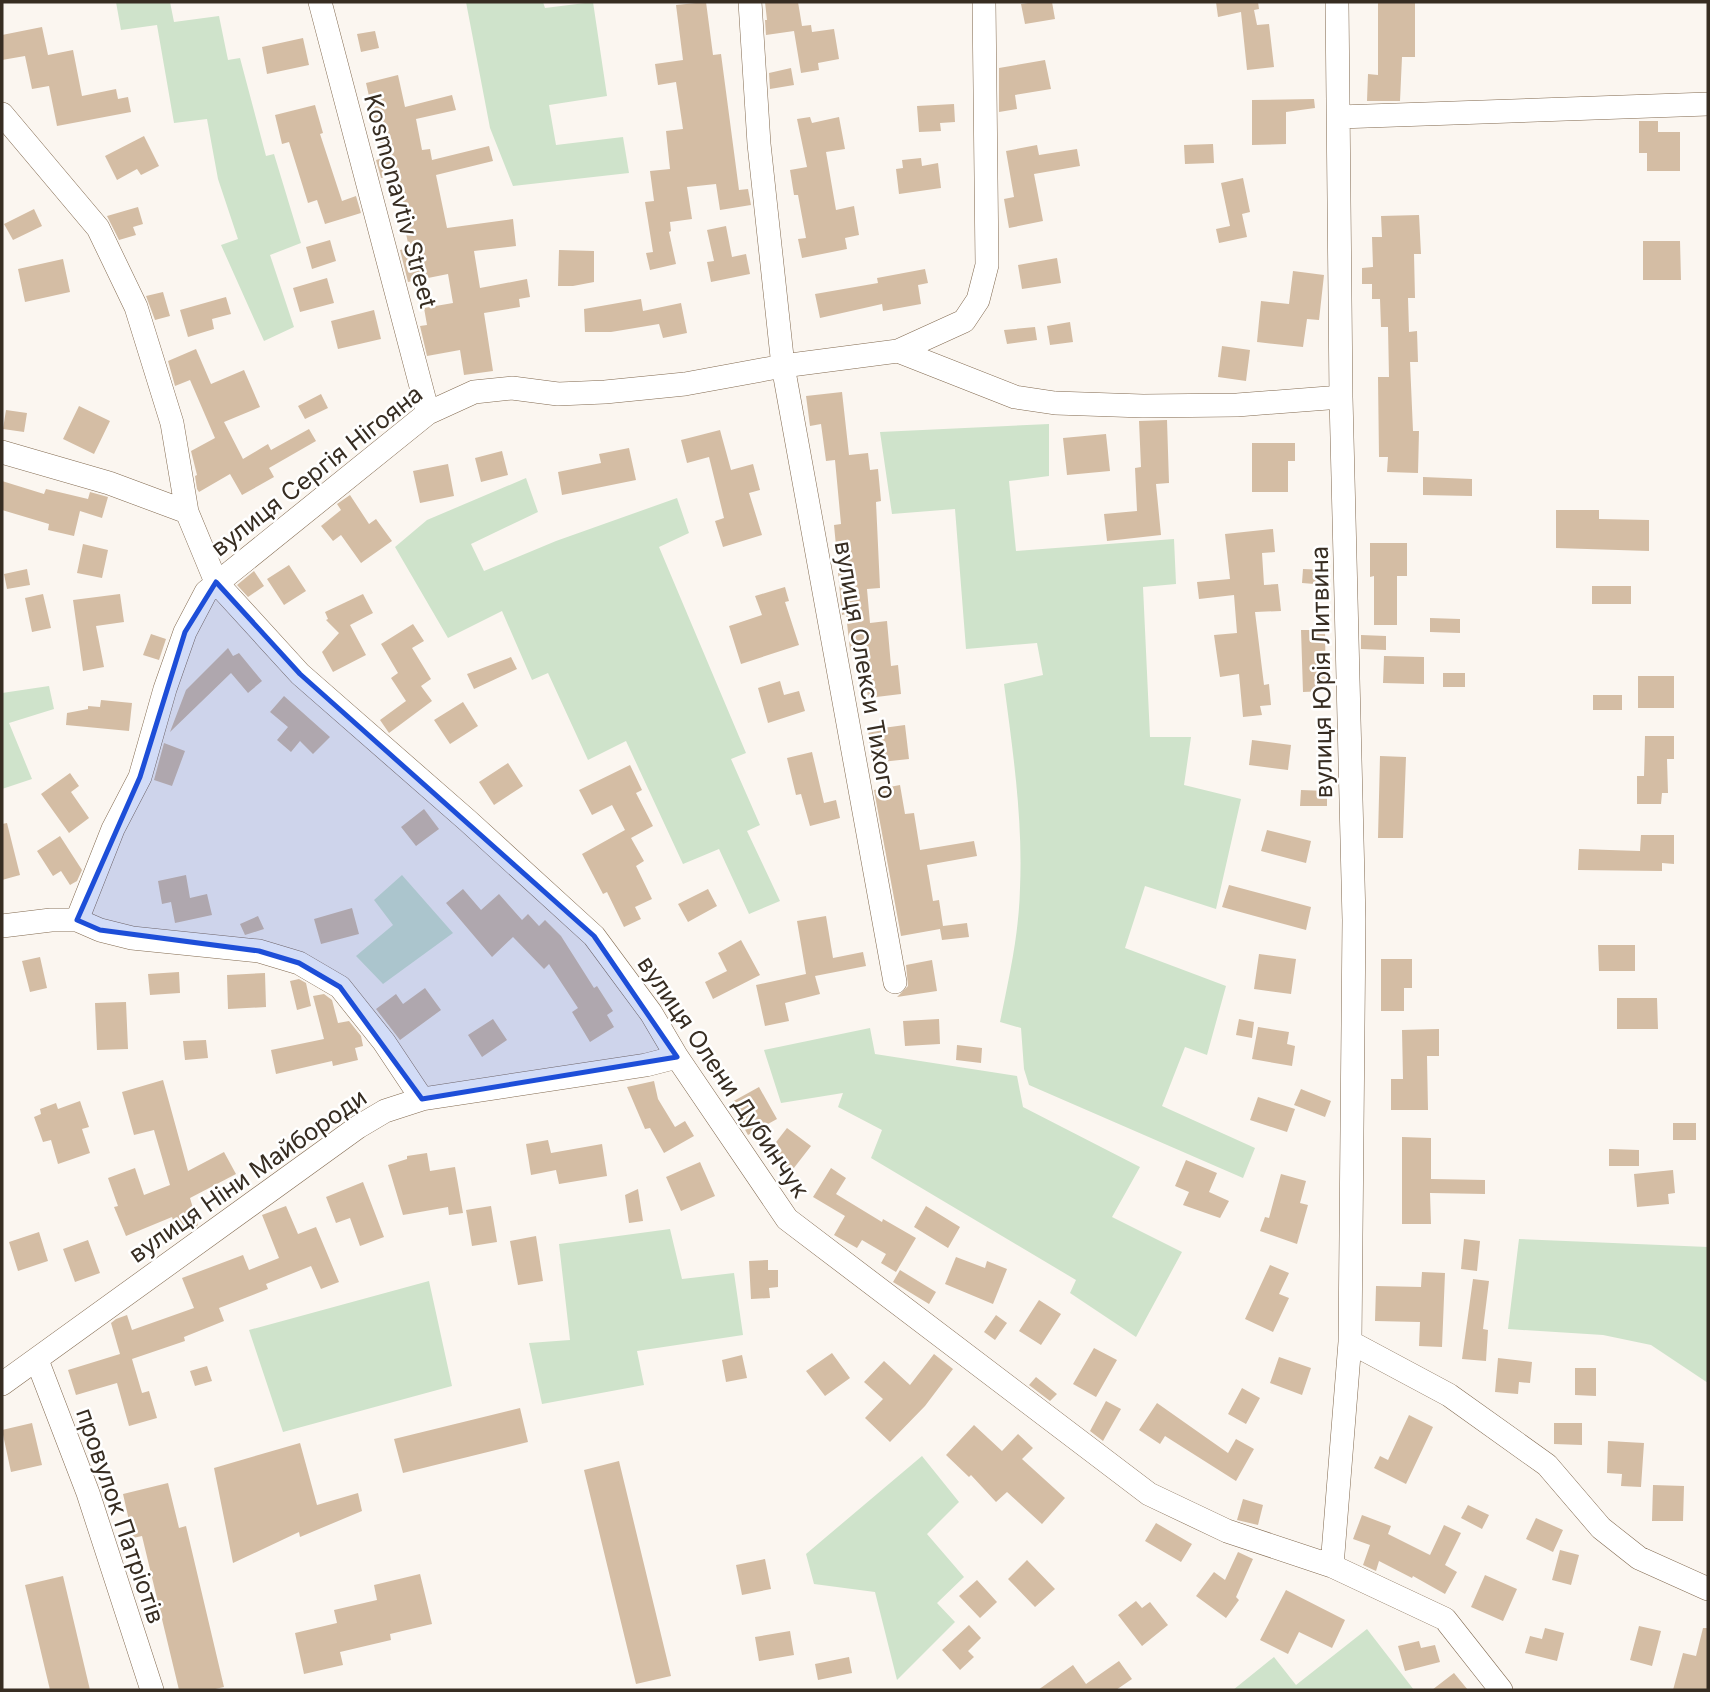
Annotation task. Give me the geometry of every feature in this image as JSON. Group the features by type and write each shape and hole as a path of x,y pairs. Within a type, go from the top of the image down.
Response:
{"street":[{"name":"Kosmonavtiv Street","path":"320,2 428,413"},
{"path":"750,2 759,144 783,366"},
{"path":"898,351 964,321 978,300 987,265 984,2"},
{"name":"вулиця Юрія Литвина","path":"1332,1566 1350,1342 1354,920 1341,397 1337,2"},
{"path":"1339,117 1708,104"},
{"name":"вулиця Олени Дубинчук","path":"2,114 98,228 136,307 172,423 187,512 216,582 300,674 594,936 651,1013 677,1057 787,1219 1149,1494 1227,1531 1332,1566 1445,1619 1501,1690"},
{"name":"вулиця Сергія Нігояна","path":"77,920 113,829 140,777 165,688 185,632 206,592 428,413 474,392 512,388 558,394 605,392 685,384 783,366 898,351 1015,397 1055,403 1237,405 1341,397"},
{"name":"вулиця Олекси Тихого","path":"783,366 895,982"},
{"path":"2,452 109,483 187,512"},
{"path":"2,926 77,920 100,930 132,938 259,951 299,963 340,987 384,1042 422,1098"},
{"name":"вулиця Ніни Майбороди","path":"2,1384 358,1127 385,1111 422,1098 646,1065 677,1057"},
{"path":"1350,1342 1449,1395 1547,1465 1601,1528 1639,1558 1708,1589"},
{"name":"провулок Патріотів","path":"37,1360 88,1493 152,1690"}],"highlighted area":[{"path":"216,582 300,674 594,936 677,1057 422,1099 340,987 299,963 259,951 100,930 77,920 140,777 185,632"}],"green space":[{"path":"116,2 170,2 174,22 219,16 228,60 240,58 266,156 274,154 301,243 270,255 294,327 264,341 221,245 238,239 218,179 207,119 174,123 157,25 121,30"},
{"path":"466,2 543,2 545,8 593,2 607,96 549,105 556,145 623,137 629,173 513,186 490,128"},
{"path":"1049,424 1049,476 1009,481 1016,551 1174,539 1176,584 1143,587 1150,737 1191,737 1184,785 1241,799 1216,909 1145,886 1125,948 1226,986 1207,1055 1185,1047 1162,1106 1255,1148 1243,1178 1029,1085 1024,1069 1021,1028 1000,1022 1016,939 1021,862 1016,786 1004,684 1043,675 1037,643 966,649 955,509 892,514 880,432"},
{"path":"526,478 538,512 471,544 484,571 556,541 677,498 689,533 659,547 746,753 731,759 760,825 747,831 780,901 749,914 719,849 683,864 626,741 588,760 548,673 532,680 502,611 448,638 395,547 427,520"},
{"path":"49,686 54,709 9,723 32,779 2,789 2,693"},
{"path":"402,875 453,933 383,984 356,956 393,925 374,900"},
{"path":"870,1028 875,1054 1017,1076 1023,1107 1140,1167 1112,1217 1182,1252 1136,1337 1070,1293 1076,1280 871,1158 882,1130 838,1107 843,1093 781,1103 764,1050"},
{"path":"670,1229 682,1279 734,1273 743,1335 637,1351 644,1385 542,1404 529,1343 570,1340 559,1244"},
{"path":"1519,1239 1708,1247 1708,1383 1651,1345 1603,1335 1508,1329"},
{"path":"429,1281 452,1386 283,1432 249,1330"},
{"path":"922,1456 959,1502 927,1534 964,1577 937,1603 955,1622 897,1680 875,1592 814,1584 806,1554"},
{"path":"1367,1629 1414,1690 1233,1690 1274,1657 1296,1685"}],"building":[{"path":"706,2 713,55 721,54 739,190 748,189 751,205 720,210 716,184 687,187 692,219 670,222 669,232 676,264 650,270 646,253 653,252 645,202 654,201 650,171 670,169 666,131 683,129 676,82 658,85 655,64 683,60 676,5"},
{"path":"765,2 798,2 802,26 811,25 812,32 834,29 839,59 818,63 819,70 801,73 794,31 766,35"},
{"path":"1052,2 1055,19 1025,24 1021,4"},
{"path":"1216,2 1258,2 1259,9 1254,10 1257,25 1269,24 1274,67 1247,70 1241,12 1218,17"},
{"path":"1378,2 1415,2 1415,57 1402,57 1400,101 1367,101 1368,74 1378,75"},
{"path":"42,27 48,55 73,50 82,96 116,89 118,99 128,97 131,112 57,126 49,86 32,89 25,56 2,60 2,35"},
{"path":"375,31 379,48 361,52 357,34"},
{"path":"303,38 309,65 267,74 262,47"},
{"path":"1045,60 1051,89 1015,95 1017,109 999,112 999,68"},
{"path":"791,68 794,85 770,89 769,73"},
{"path":"398,75 405,107 452,95 456,110 416,119 422,150 430,149 432,160 489,146 493,161 436,175 447,228 513,219 516,246 474,251 480,288 527,279 530,297 519,299 520,307 484,313 493,371 464,375 460,350 427,356 420,326 427,325 424,308 453,303 448,274 408,282 400,250 409,248 394,175 381,178 376,160 383,158 366,83"},
{"path":"1314,99 1315,108 1286,112 1286,144 1252,145 1252,100"},
{"path":"954,104 955,122 940,123 941,131 919,132 917,106"},
{"path":"315,105 323,133 320,134 342,201 356,196 361,213 325,224 317,200 308,203 289,142 282,144 275,115"},
{"path":"810,117 812,123 839,117 845,149 826,152 836,210 854,206 859,235 845,238 847,249 802,258 798,239 806,238 790,170 807,167 797,119"},
{"path":"1639,121 1658,121 1658,132 1680,132 1680,171 1647,171 1647,153 1639,153"},
{"path":"144,136 159,166 141,175 137,169 117,180 105,156"},
{"path":"1213,144 1214,163 1185,164 1184,145"},
{"path":"1037,145 1039,155 1077,149 1080,166 1034,174 1043,221 1009,228 1004,199 1014,197 1006,151"},
{"path":"921,158 922,166 938,163 941,188 899,194 896,169 903,168 902,160"},
{"path":"1243,178 1250,212 1242,214 1247,237 1219,243 1216,229 1230,226 1221,183"},
{"path":"138,207 143,224 133,227 136,235 119,240 107,216"},
{"path":"34,209 42,226 13,240 4,224"},
{"path":"1419,215 1421,254 1414,254 1415,298 1408,298 1409,332 1417,331 1418,362 1410,362 1413,431 1419,431 1418,473 1387,472 1388,457 1379,457 1378,377 1389,377 1388,327 1381,327 1380,299 1372,299 1372,284 1362,284 1362,268 1373,267 1372,237 1382,237 1381,216"},
{"path":"726,226 732,257 746,254 750,274 711,282 707,262 714,261 707,230"},
{"path":"330,240 336,261 312,269 306,247"},
{"path":"1643,241 1680,241 1681,280 1643,280"},
{"path":"559,250 594,251 594,282 558,286"},
{"path":"1057,258 1061,283 1022,289 1018,265"},
{"path":"63,259 70,292 25,302 18,269"},
{"path":"925,269 928,283 918,285 921,304 883,311 882,304 820,318 815,294 878,283 877,278"},
{"path":"1293,271 1324,275 1319,320 1307,319 1303,347 1257,342 1261,301 1289,304"},
{"path":"327,278 334,303 300,312 293,288"},
{"path":"163,292 170,316 155,320 146,296"},
{"path":"226,297 231,314 212,319 214,329 188,337 180,310"},
{"path":"641,299 643,311 681,303 687,333 663,338 659,324 611,332 585,332 584,309"},
{"path":"374,310 381,339 338,349 331,321"},
{"path":"1070,322 1073,342 1050,345 1047,326"},
{"path":"1035,327 1037,340 1007,344 1004,330"},
{"path":"1222,346 1250,350 1246,381 1218,377"},
{"path":"196,349 211,384 244,370 260,407 224,422 243,459 268,444 271,450 309,429 316,441 269,468 274,477 242,495 230,474 199,492 197,489 197,475 191,451 215,438 190,380 175,386 168,361"},
{"path":"842,392 849,455 868,453 870,470 878,469 881,501 876,502 880,588 867,589 870,623 887,621 891,666 898,665 901,694 868,698 862,649 850,650 846,614 842,615 838,573 844,572 842,546 836,546 834,525 841,524 835,460 826,461 821,424 810,426 806,396"},
{"path":"321,394 328,408 305,419 298,406"},
{"path":"79,406 110,421 94,454 63,439"},
{"path":"6,410 27,413 24,432 3,429"},
{"path":"1167,420 1169,483 1156,484 1161,535 1107,541 1104,514 1137,511 1135,468 1141,467 1139,421"},
{"path":"720,430 731,470 753,464 760,490 749,493 762,535 723,547 715,521 724,518 709,457 687,463 681,440"},
{"path":"1106,434 1110,471 1067,475 1063,438"},
{"path":"1252,443 1295,443 1295,461 1288,461 1288,492 1252,492"},
{"path":"629,448 636,480 562,495 558,472 601,463 599,454"},
{"path":"502,451 508,475 481,482 475,458"},
{"path":"448,464 454,496 420,503 413,471"},
{"path":"1423,477 1472,479 1472,496 1423,495"},
{"path":"2,481 44,494 46,489 88,499 90,492 108,497 102,518 80,511 74,536 48,530 49,524 2,510"},
{"path":"350,495 369,524 376,519 392,541 361,563 341,535 333,541 321,526 341,510 337,504"},
{"path":"1556,510 1599,510 1599,519 1649,520 1649,551 1556,548"},
{"path":"1273,529 1275,552 1262,553 1264,585 1278,584 1281,611 1255,612 1264,685 1269,684 1271,705 1260,706 1262,715 1243,717 1239,674 1220,677 1214,635 1237,633 1234,595 1199,599 1197,582 1230,579 1225,534"},
{"path":"1370,543 1407,543 1407,576 1397,576 1397,625 1374,625 1374,576 1370,577"},
{"path":"83,544 108,550 102,578 77,573"},
{"path":"289,565 306,591 284,605 267,579"},
{"path":"27,569 30,585 7,589 4,574"},
{"path":"1303,569 1327,570 1327,585 1302,583"},
{"path":"254,571 264,586 248,597 237,585"},
{"path":"1592,586 1631,586 1631,604 1592,604"},
{"path":"785,587 789,601 785,602 799,645 741,664 729,626 762,615 755,596"},
{"path":"43,594 51,628 32,632 25,598"},
{"path":"120,594 124,622 96,626 104,667 83,671 73,600"},
{"path":"363,594 373,613 350,625 366,655 333,672 322,652 339,633 326,620 328,619 325,612"},
{"path":"1430,618 1460,619 1460,633 1430,632"},
{"path":"413,624 424,641 412,648 431,679 421,686 432,701 389,733 380,720 406,701 391,678 398,673 381,644"},
{"path":"1301,630 1325,630 1326,691 1303,692"},
{"path":"151,634 166,639 159,660 143,655"},
{"path":"1361,635 1386,636 1386,650 1361,649"},
{"path":"228,648 233,656 239,653 262,681 248,693 231,673 170,732 186,690"},
{"path":"1384,656 1424,657 1424,684 1383,683"},
{"path":"511,657 517,669 474,689 467,674"},
{"path":"1443,673 1465,673 1465,687 1443,687"},
{"path":"1638,676 1674,676 1674,708 1638,708"},
{"path":"780,681 784,695 799,691 805,711 768,723 758,688"},
{"path":"1593,695 1622,695 1622,710 1593,710"},
{"path":"284,696 330,737 313,754 300,741 291,752 277,740 288,727 270,712"},
{"path":"101,700 132,703 129,731 66,725 67,713 88,709 88,706 100,707"},
{"path":"463,702 478,726 450,744 434,720"},
{"path":"905,725 909,759 872,763 868,730"},
{"path":"1645,736 1674,736 1674,759 1667,759 1668,793 1662,793 1661,804 1637,804 1637,776 1644,776"},
{"path":"1252,740 1291,745 1288,770 1249,765"},
{"path":"164,743 185,751 172,786 154,780"},
{"path":"812,752 824,803 836,800 840,818 810,826 801,794 796,795 787,758"},
{"path":"1380,756 1406,757 1403,838 1378,838"},
{"path":"508,763 523,786 494,805 479,782"},
{"path":"630,765 642,790 636,793 653,826 631,838 644,861 636,866 652,899 635,907 641,919 624,927 607,892 603,894 582,854 625,830 612,805 592,815 579,790"},
{"path":"70,773 79,786 71,792 89,818 69,833 41,794"},
{"path":"900,785 905,814 914,813 920,850 974,841 977,856 927,865 933,901 939,900 943,926 967,923 969,937 942,940 940,929 901,936 874,790"},
{"path":"1301,790 1327,791 1327,806 1300,806"},
{"path":"424,809 439,829 416,846 401,827"},
{"path":"7,823 20,875 2,880 2,824"},
{"path":"1267,830 1311,841 1306,863 1261,851"},
{"path":"1641,835 1674,835 1674,864 1662,863 1662,871 1578,870 1579,849 1640,851"},
{"path":"60,836 82,870 77,881 70,885 61,871 53,876 37,851"},
{"path":"186,875 190,898 207,894 212,915 175,923 171,902 162,904 158,881"},
{"path":"1229,885 1311,907 1306,930 1222,907"},
{"path":"463,889 481,910 499,894 522,920 528,914 539,926 545,920 561,936 594,988 597,986 613,1011 607,1015 614,1027 590,1042 572,1012 578,1008 549,964 544,969 513,937 492,957 446,903"},
{"path":"708,889 717,906 688,922 678,904"},
{"path":"352,908 359,934 321,944 314,919"},
{"path":"258,916 264,929 245,935 240,924"},
{"path":"826,916 833,958 863,952 866,966 815,976 820,994 785,1003 789,1021 765,1026 756,985 806,974 797,921"},
{"path":"741,940 760,975 713,999 705,982 727,971 718,953"},
{"path":"1598,945 1635,945 1635,971 1599,971"},
{"path":"1259,954 1296,959 1291,994 1254,989"},
{"path":"40,957 47,988 30,992 22,961"},
{"path":"1381,959 1412,959 1412,988 1404,988 1404,1011 1381,1011"},
{"path":"932,960 937,991 897,997 908,986 906,965"},
{"path":"179,972 180,993 150,995 148,974"},
{"path":"265,973 266,1007 228,1009 227,975"},
{"path":"299,979 306,983 311,1006 297,1010 290,981"},
{"path":"425,988 441,1010 400,1040 376,1009 396,994 403,1004"},
{"path":"324,994 332,1000 338,1023 349,1021 361,1036 363,1046 355,1048 358,1060 333,1066 332,1061 276,1074 271,1050 324,1039 313,996"},
{"path":"1617,998 1657,998 1658,1029 1617,1029"},
{"path":"126,1002 128,1049 97,1050 95,1003"},
{"path":"493,1019 507,1040 482,1057 468,1035"},
{"path":"939,1019 940,1044 905,1046 903,1021"},
{"path":"1239,1019 1254,1022 1252,1038 1236,1035"},
{"path":"1258,1027 1289,1032 1287,1044 1295,1046 1292,1066 1252,1059"},
{"path":"1439,1029 1439,1056 1427,1056 1428,1110 1391,1110 1391,1079 1403,1079 1402,1030"},
{"path":"206,1040 208,1058 185,1060 183,1041"},
{"path":"957,1045 982,1048 981,1063 956,1060"},
{"path":"163,1080 188,1171 224,1152 236,1174 190,1198 198,1225 194,1228 177,1233 172,1217 126,1236 114,1207 118,1206 108,1178 135,1168 144,1195 170,1185 154,1130 134,1135 122,1092"},
{"path":"654,1081 658,1099 675,1127 685,1121 694,1136 664,1153 650,1128 645,1129 627,1087"},
{"path":"759,1087 777,1119 748,1135 730,1103"},
{"path":"1301,1089 1331,1101 1325,1117 1294,1105"},
{"path":"1258,1097 1295,1109 1287,1132 1250,1120"},
{"path":"80,1101 89,1127 82,1129 90,1153 58,1164 51,1140 43,1142 34,1117 41,1114 40,1109 56,1103 58,1109"},
{"path":"1673,1123 1696,1123 1696,1140 1673,1140"},
{"path":"787,1128 811,1146 790,1173 766,1155"},
{"path":"1402,1137 1431,1138 1431,1179 1485,1180 1485,1194 1430,1193 1431,1224 1402,1224"},
{"path":"548,1140 551,1153 602,1144 607,1176 559,1184 556,1170 531,1175 526,1144"},
{"path":"1609,1149 1639,1150 1639,1166 1609,1166"},
{"path":"427,1153 430,1171 455,1167 463,1213 449,1215 448,1207 403,1215 388,1165 407,1159 407,1156"},
{"path":"1186,1160 1217,1173 1209,1192 1229,1201 1220,1218 1183,1205 1189,1192 1175,1186"},
{"path":"700,1162 715,1196 681,1211 666,1177"},
{"path":"831,1168 846,1178 836,1194 882,1222 883,1219 916,1238 896,1272 881,1263 886,1254 862,1240 857,1248 834,1235 845,1216 813,1197"},
{"path":"1673,1170 1675,1193 1668,1194 1669,1204 1637,1207 1634,1174"},
{"path":"1281,1174 1306,1181 1300,1203 1308,1205 1297,1244 1260,1231 1265,1217 1269,1218"},
{"path":"363,1182 384,1237 360,1246 350,1218 336,1223 326,1197"},
{"path":"638,1189 643,1221 629,1223 625,1195"},
{"path":"286,1206 298,1234 316,1227 339,1282 321,1289 311,1266 266,1284 268,1289 219,1308 224,1321 184,1337 185,1341 132,1359 142,1393 149,1391 157,1418 129,1426 117,1383 76,1395 68,1370 120,1354 111,1323 116,1319 127,1315 132,1330 194,1308 182,1278 243,1255 249,1270 279,1258 262,1215"},
{"path":"491,1206 497,1242 472,1246 466,1210"},
{"path":"926,1206 960,1227 948,1248 914,1227"},
{"path":"39,1232 48,1261 18,1271 9,1242"},
{"path":"536,1236 543,1281 518,1285 510,1241"},
{"path":"1464,1239 1480,1241 1477,1271 1461,1269"},
{"path":"88,1240 100,1273 75,1282 63,1249"},
{"path":"956,1257 985,1268 987,1261 1007,1269 993,1304 945,1284"},
{"path":"768,1260 768,1270 778,1270 778,1287 769,1288 770,1298 751,1299 749,1261"},
{"path":"1270,1265 1289,1273 1279,1294 1289,1298 1273,1332 1245,1319"},
{"path":"900,1270 936,1292 929,1304 893,1282"},
{"path":"1422,1272 1445,1273 1442,1347 1419,1346 1420,1322 1375,1321 1376,1286 1421,1287"},
{"path":"1473,1279 1489,1281 1483,1329 1488,1330 1486,1361 1462,1359"},
{"path":"1039,1300 1061,1314 1041,1345 1019,1331"},
{"path":"996,1315 1007,1323 995,1340 984,1332"},
{"path":"1094,1348 1117,1360 1096,1397 1073,1384"},
{"path":"832,1353 850,1378 825,1396 806,1371"},
{"path":"934,1354 953,1369 925,1406 890,1442 865,1418 883,1399 864,1382 884,1361 910,1385"},
{"path":"742,1355 747,1378 726,1382 722,1360"},
{"path":"1279,1357 1311,1368 1302,1395 1270,1383"},
{"path":"1498,1358 1532,1362 1530,1383 1519,1382 1518,1394 1495,1392"},
{"path":"207,1366 212,1381 195,1386 190,1371"},
{"path":"1575,1368 1596,1368 1596,1396 1575,1395"},
{"path":"1036,1377 1057,1394 1050,1401 1029,1385"},
{"path":"1242,1388 1260,1398 1246,1424 1228,1414"},
{"path":"1106,1401 1121,1409 1103,1441 1090,1431"},
{"path":"1157,1403 1228,1453 1236,1439 1254,1449 1236,1481 1165,1436 1160,1444 1139,1430"},
{"path":"520,1408 528,1442 403,1473 394,1439"},
{"path":"1409,1415 1433,1427 1406,1484 1374,1468 1380,1456 1388,1460"},
{"path":"32,1423 42,1465 11,1472 2,1430"},
{"path":"1554,1423 1582,1423 1582,1445 1554,1444"},
{"path":"974,1425 1002,1451 1018,1434 1033,1448 1022,1459 1065,1498 1042,1524 1007,1492 996,1502 971,1475 969,1477 946,1455"},
{"path":"1608,1441 1644,1443 1641,1487 1621,1486 1622,1474 1607,1473"},
{"path":"300,1443 317,1505 358,1493 362,1511 300,1537 299,1532 233,1563 214,1468"},
{"path":"619,1461 671,1676 636,1684 584,1470"},
{"path":"168,1483 179,1528 186,1526 224,1687 211,1690 179,1690 142,1536 133,1538 123,1494"},
{"path":"1653,1485 1684,1486 1683,1521 1652,1521"},
{"path":"1243,1499 1263,1505 1258,1525 1237,1520"},
{"path":"1468,1505 1489,1515 1482,1529 1461,1518"},
{"path":"1362,1515 1391,1526 1388,1534 1430,1555 1444,1525 1461,1533 1445,1565 1457,1572 1445,1594 1379,1561 1376,1571 1363,1565 1370,1545 1353,1539"},
{"path":"1536,1518 1563,1530 1553,1552 1526,1539"},
{"path":"1156,1523 1192,1544 1181,1562 1145,1541"},
{"path":"1560,1550 1579,1555 1571,1585 1552,1580"},
{"path":"1238,1552 1253,1559 1236,1597 1239,1600 1226,1618 1196,1596 1214,1572 1225,1580"},
{"path":"765,1559 771,1589 742,1595 736,1565"},
{"path":"1027,1560 1055,1589 1035,1607 1008,1579"},
{"path":"420,1574 432,1624 390,1634 391,1640 340,1652 343,1665 304,1674 295,1633 337,1623 334,1610 377,1600 374,1585"},
{"path":"1485,1575 1517,1589 1503,1621 1471,1607"},
{"path":"63,1576 90,1690 50,1690 25,1585"},
{"path":"977,1580 997,1602 980,1618 959,1596"},
{"path":"1286,1590 1345,1620 1332,1648 1299,1632 1288,1654 1260,1640"},
{"path":"1136,1601 1142,1608 1150,1602 1168,1625 1142,1646 1118,1615"},
{"path":"969,1625 981,1638 968,1651 974,1657 960,1670 942,1650"},
{"path":"1639,1626 1661,1631 1652,1666 1630,1660"},
{"path":"1545,1628 1564,1633 1557,1661 1525,1653 1530,1636 1542,1639"},
{"path":"1703,1628 1708,1628 1708,1690 1673,1690 1683,1653 1696,1656"},
{"path":"790,1631 794,1655 759,1661 755,1637"},
{"path":"1419,1641 1421,1648 1435,1645 1440,1662 1405,1671 1398,1646"},
{"path":"849,1657 852,1673 818,1680 815,1664"},
{"path":"1119,1661 1132,1679 1116,1690 1038,1690 1073,1665 1086,1684"},
{"path":"1454,1673 1468,1690 1432,1690"}]}
